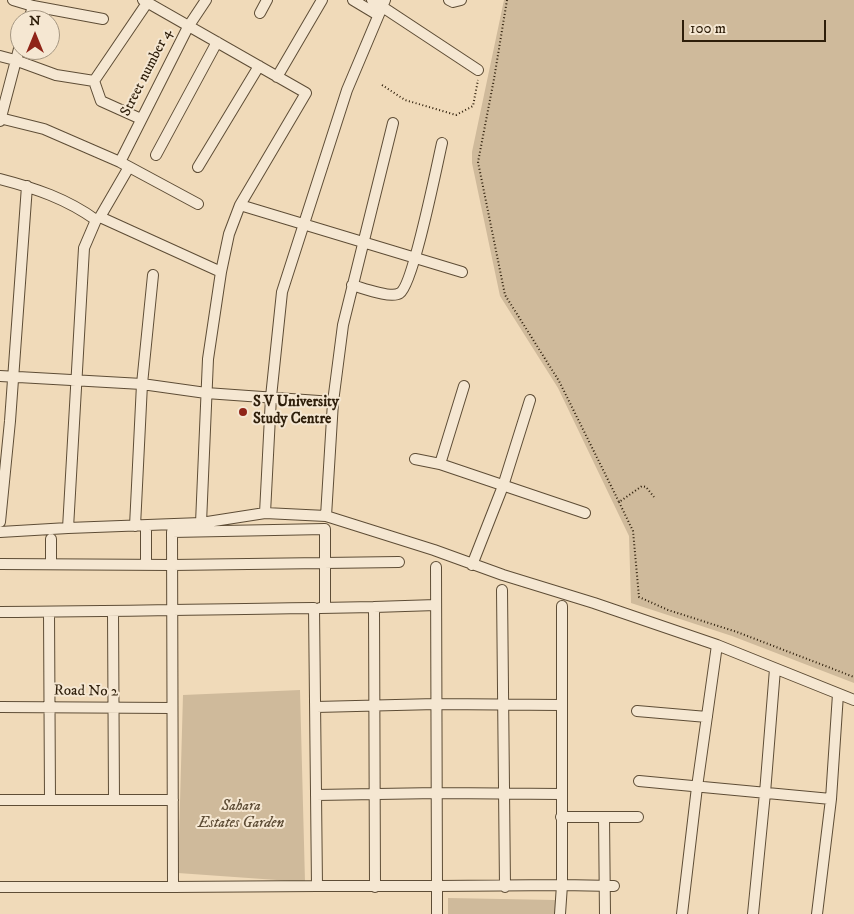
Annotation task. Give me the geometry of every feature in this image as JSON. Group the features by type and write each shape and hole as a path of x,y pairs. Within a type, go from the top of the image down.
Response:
{"street":[{"path":"13,0 103,19"},
{"name":"Street number 4","path":"68,528 84,248 124,165 141,119 188,27 206,0"},
{"path":"260,13 267,0"},
{"path":"277,77 322,0"},
{"path":"353,0 379,5 478,70"},
{"path":"449,0 454,2 461,0"},
{"path":"94,81 145,1 306,93 240,205 229,234 221,272 208,359 201,523"},
{"path":"265,513 271,397 282,292 347,90 379,5"},
{"path":"156,155 218,42"},
{"path":"94,81 56,75 15,60 0,119 44,129 124,165 198,204"},
{"path":"198,167 259,66"},
{"path":"94,81 101,101 141,119"},
{"path":"326,516 333,402 343,325 393,123"},
{"path":"352,285 390,295 399,294 404,289 415,258 442,143"},
{"path":"0,179 28,186 221,272"},
{"path":"0,522 28,186"},
{"path":"240,205 462,272"},
{"path":"134,526 142,384 153,275"},
{"path":"0,376 142,384 206,393 333,402"},
{"path":"440,464 464,386"},
{"path":"472,565 503,486 530,400"},
{"path":"415,459 440,464 585,513"},
{"path":"0,532 201,523 265,513 326,516 434,550 472,565 594,603 717,645 854,700"},
{"path":"173,887 172,532 325,530 325,607"},
{"path":"146,531 146,565"},
{"path":"51,539 52,564"},
{"path":"0,564 172,565 399,562"},
{"path":"436,567 437,914"},
{"path":"502,590 504,887"},
{"path":"0,612 113,612 172,609 325,607 374,608 436,605"},
{"path":"560,914 562,885 562,606"},
{"path":"314,608 317,886"},
{"path":"374,608 375,887"},
{"path":"49,612 50,800"},
{"path":"113,612 114,800"},
{"path":"682,914 697,786 717,645"},
{"path":"753,914 775,669"},
{"path":"817,914 831,799 838,694"},
{"path":"316,707 436,704 562,706"},
{"name":"Road No 2","path":"0,707 172,708"},
{"path":"637,711 707,717"},
{"path":"639,781 831,799"},
{"path":"316,795 438,793 561,794"},
{"path":"0,800 173,800"},
{"path":"561,817 638,817"},
{"path":"604,817 610,886 605,914"},
{"path":"0,887 610,886"}],"path":[{"path":"507,0 478,162 505,295 559,381 633,531 638,597 668,610 737,632 854,677"},
{"path":"382,85 405,100 456,115 473,106 478,86 478,70"},
{"path":"619,502 642,486 646,487 654,497"}],"green space":[{"path":"504,0 854,0 854,683 732,636 631,603 629,536 558,388 500,296 472,163 472,152"},
{"name":"Sahara Estates Garden","path":"300,690 305,882 178,873 183,695"},
{"path":"448,898 555,900 555,914 448,914"}],"place":[{"name":"S V University Study Centre","path":"243,412"}]}
